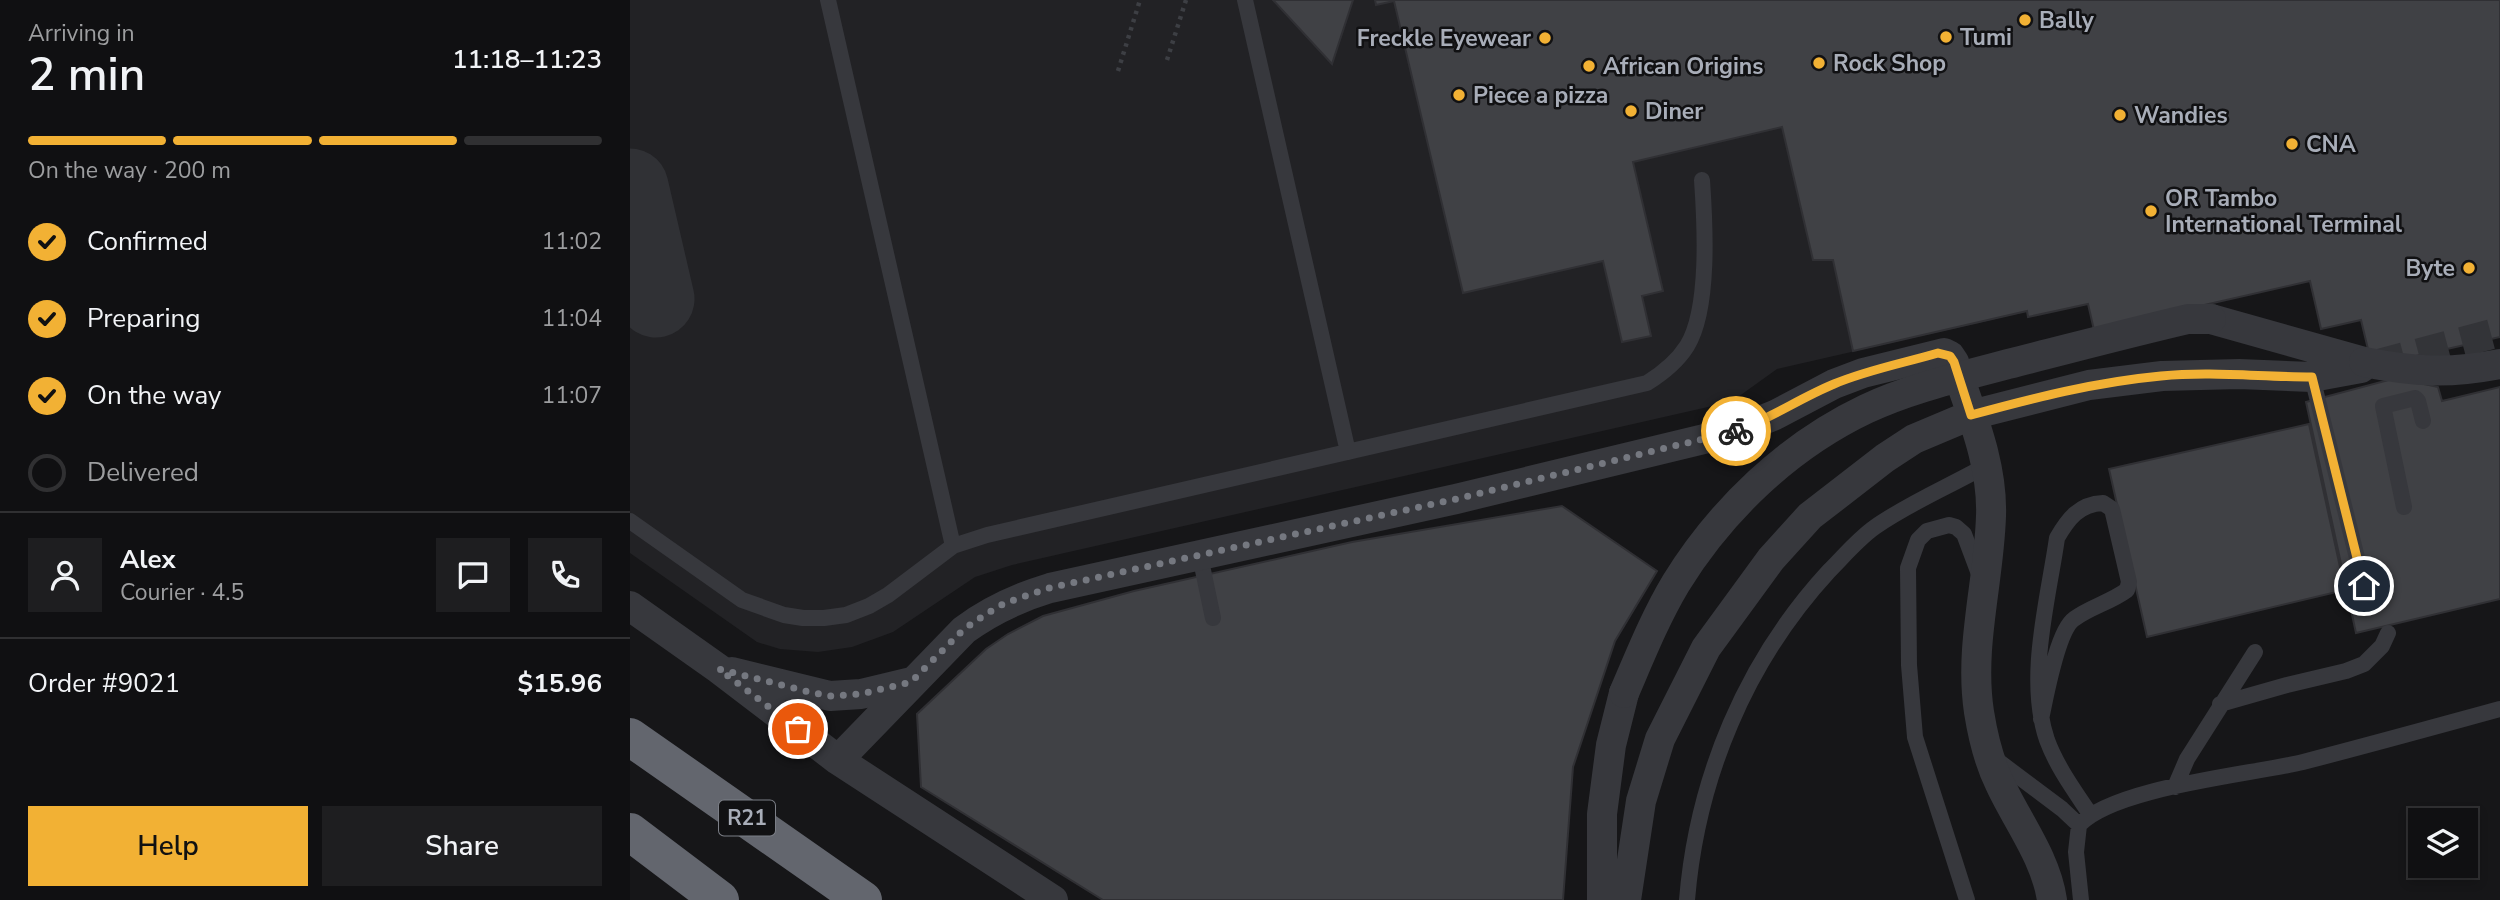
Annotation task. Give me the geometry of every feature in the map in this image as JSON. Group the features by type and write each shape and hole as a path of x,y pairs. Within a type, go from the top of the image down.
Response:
{"highway":[{"name":"R21","path":"630,737 863,900"},
{"path":"630,832 720,900"}],"street":[{"path":"1602,900 1604,803 1611,744 1624,693 1658,616 1676,583 1718,525 1783,462 1822,433 1867,409 1913,391 2197,317 2364,362 2405,370 2465,372 2500,365"},
{"path":"838,760 964,629 1005,603 1049,588 1456,499 1733,432 1774,415 1834,384 1863,373 1938,353 1950,356 1954,362 1987,466 1991,514 1976,638 1979,711 1989,755 1999,782 2046,876 2052,900"},
{"path":"1626,900 1641,801 1660,739 1706,648 1742,595 1771,559 1811,516 1849,485 1914,439 1971,415 2089,385 2162,376 2239,374 2312,377 2361,368"},
{"path":"630,606 719,669 838,760 1053,900"},
{"path":"719,669 830,696 861,694 911,682"}],"lane":[{"path":"828,0 953,545"},
{"path":"1245,0 1348,452"},
{"path":"630,521 742,600 784,615 824,618 846,615 888,596 953,545 1647,383 1670,367 1688,345 1699,313 1705,248 1702,180"},
{"path":"2312,377 2364,586"},
{"path":"2404,508 2383,406 2415,398 2423,421"},
{"path":"1687,900 1691,855 1719,746 1752,678 1790,617 1842,557 1875,527 1987,466"},
{"path":"2041,719 2052,668 2066,628 2072,620 2104,605 2127,590 2129,582 2112,509 2103,503 2076,511 2057,538 2038,663 2041,719 2047,740 2085,819 2076,852 2081,900"},
{"path":"1967,900 1915,737 1907,599 1908,568 1917,540 1927,531 1938,527 1956,527 1964,534 1983,587"},
{"path":"1199,556 1213,618"},
{"path":"2220,704 2364,664 2382,646 2388,633"},
{"path":"2175,787 2187,759 2255,652"},
{"path":"2085,819 2116,802 2175,787 2301,762 2500,709"},
{"path":"1989,755 2062,809 2085,819"}],"path":[{"path":"1118,71 1140,0"},
{"path":"1167,60 1185,0"}],"shaded area":[{"path":"630,0 2500,0 2500,300 2363,331 2361,320 2321,329 2309,281 2094,330 2088,304 2028,317 2026,312 1777,369 1738,397 1708,407 1012,565 975,577 893,632 852,647 818,652 780,649 757,642 630,553"}],"building":[{"path":"1273,0 1353,0 1332,64"},
{"name":"OR Tambo International Terminal","path":"1375,0 2500,0 2500,337 2372,366 2361,320 2321,329 2310,281 2094,330 2088,304 2028,317 2027,311 1853,351 1833,260 1813,260 1782,127 1633,162 1663,291 1642,296 1651,336 1622,342 1603,261 1463,293 1394,1 1376,5"},
{"path":"2396,378 2438,387 2442,401 2500,387 2500,599 2356,633 2306,402"},
{"path":"2309,424 2345,590 2147,637 2109,469"},
{"path":"1562,506 1657,571 1615,641 1573,767 1563,900 1103,900 921,787 917,714 986,649 1043,616 1134,591 1352,542"}],"taxiway":[{"path":"630,187 656,299"}],"tunnel":[{"path":"2375,365 2500,332"}],"way so far":[{"path":"798,729 719,669 830,696 861,694 911,682 964,629 986,614 1005,603 1049,588 1456,499 1736,431"}],"place":[{"name":"Bally","path":"2025,20"},
{"name":"Tumi","path":"1946,37"},
{"name":"Freckle Eyewear","path":"1545,38"},
{"name":"Rock Shop","path":"1819,63"},
{"name":"African Origins","path":"1589,66"},
{"name":"Piece a pizza","path":"1459,95"},
{"name":"Diner","path":"1631,111"},
{"name":"Wandies","path":"2120,115"},
{"name":"CNA","path":"2292,144"},
{"name":"OR Tambo International Terminal","path":"2151,211"},
{"name":"Byte","path":"2469,268"}],"route":[{"path":"1736,431 1834,384 1863,373 1938,353 1950,356 1954,362 1971,415 2089,385 2162,376 2239,374 2312,377 2364,586"}]}
